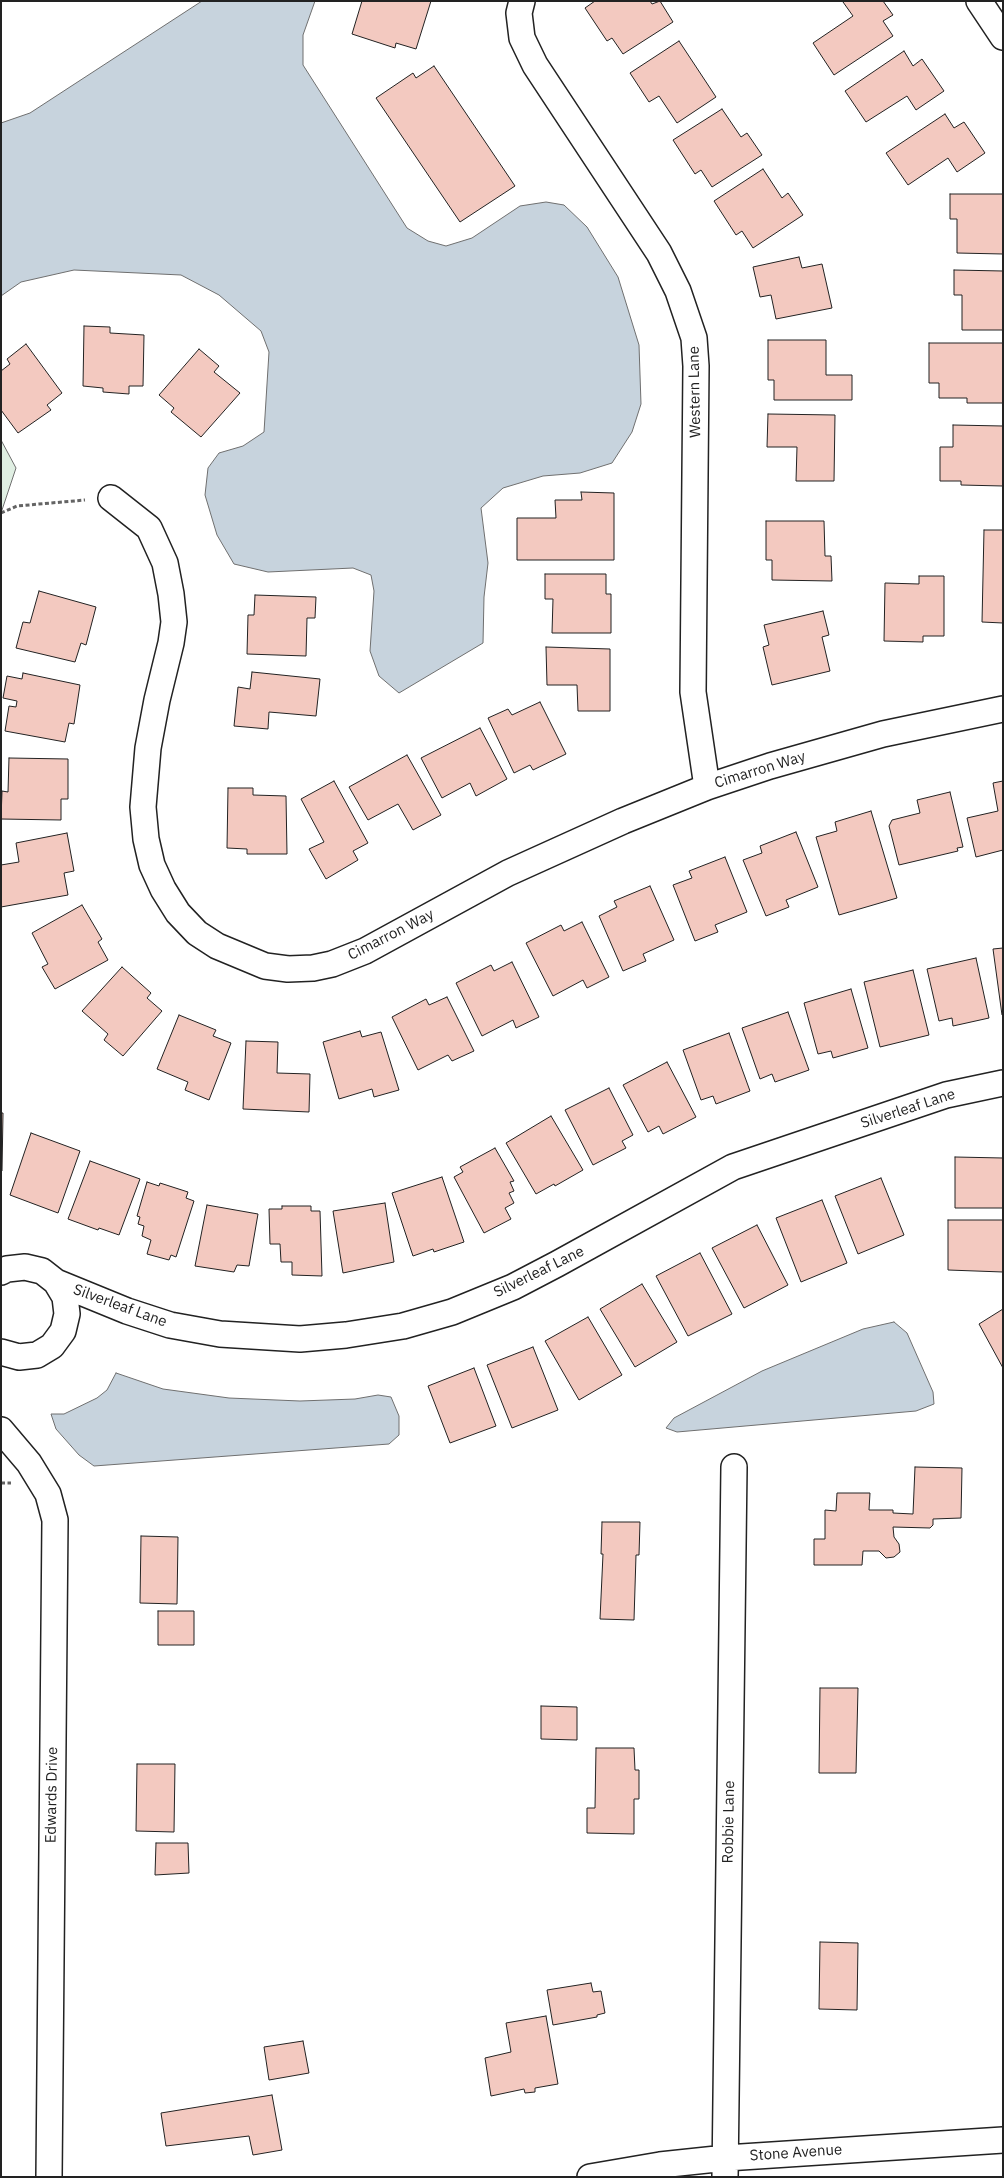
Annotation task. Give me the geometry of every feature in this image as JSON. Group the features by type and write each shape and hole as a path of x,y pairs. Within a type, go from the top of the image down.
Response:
{"street":[{"path":"979,1 1003,36"},
{"name":"Western Lane","path":"521,7 522,38 535,65 659,253 678,291 694,338 696,366 693,692 707,787"},
{"name":"Cimarron Way","path":"111,498 149,528 165,563 171,594 174,622 148,748 143,807 146,840 152,865 163,889 178,913 197,933 217,946 265,966 288,969 313,968 332,964 364,951 508,873 623,821 707,787 770,766 883,734 1003,709"},
{"name":"Silverleaf Lane","path":"1,1272 7,1269 24,1267 42,1271 56,1282 127,1311 170,1325 220,1334 300,1339 346,1335 403,1326 452,1312 513,1287 733,1167 946,1094 1003,1083"},
{"name":"Silverleaf Lane","path":"1,1352 19,1357 37,1355 52,1346 63,1332 67,1314 65,1297 56,1282"},
{"name":"Edwards Drive","path":"1,1430 29,1463 48,1494 55,1520 49,2177"},
{"name":"Robbie Lane","path":"726,2167 734,1467"},
{"name":"Stone Avenue","path":"590,2177 660,2165 726,2167 1003,2140"}],"path":[{"path":"1,513 17,506 39,502 111,498"}],"green space":[{"path":"1,440 16,468 1,513"}],"shaded area":[{"path":"202,1 315,1 303,35 303,65 407,228 428,241 446,246 472,238 520,206 546,202 564,205 587,227 618,277 639,345 641,404 632,432 612,463 580,473 543,476 503,488 481,508 488,563 484,597 483,643 399,693 379,676 370,651 374,591 371,575 353,568 268,572 234,564 217,535 205,495 208,468 219,453 243,446 264,432 269,352 261,331 219,295 181,275 74,270 21,282 1,296 1,123 30,113"},
{"path":"894,1322 907,1333 933,1392 934,1404 916,1411 677,1432 666,1428 674,1418 762,1371 863,1329"},
{"path":"116,1373 163,1389 229,1398 300,1401 355,1399 378,1395 391,1397 399,1416 399,1435 389,1444 94,1466 79,1455 56,1429 51,1414 64,1414 97,1398 107,1390"}],"building":[{"path":"362,1 431,1 416,49 396,43 395,48 352,34"},
{"path":"595,1 650,1 652,4 660,1 673,22 623,54 612,38 607,41 585,8"},
{"path":"883,1 893,15 883,21 893,36 834,75 813,43 853,16 843,2"},
{"path":"679,41 716,97 677,123 659,96 649,102 630,73"},
{"path":"904,51 913,66 922,59 944,91 916,110 907,96 866,122 845,91"},
{"path":"434,66 515,186 460,222 376,98 413,73 416,78"},
{"path":"722,109 741,137 747,133 762,155 712,187 701,170 695,174 673,140"},
{"path":"945,114 954,128 964,122 985,153 957,172 948,158 908,185 886,153"},
{"path":"763,169 782,198 788,193 803,215 753,248 742,231 736,235 714,201"},
{"path":"950,194 1003,194 1003,254 957,253 957,219 950,219"},
{"path":"799,257 802,268 822,264 832,308 776,319 771,295 760,297 753,267"},
{"path":"954,270 1003,271 1003,330 962,330 962,295 954,295"},
{"path":"84,326 110,327 110,333 144,335 143,386 129,386 129,394 103,392 103,388 83,386"},
{"path":"768,340 826,340 826,375 852,375 852,400 774,400 774,380 768,380"},
{"path":"929,343 1003,343 1003,403 967,403 967,398 939,398 939,383 929,383"},
{"path":"26,344 62,393 47,405 51,410 18,433 1,410 1,371 10,364 7,359"},
{"path":"199,349 219,366 214,372 240,393 201,437 171,412 174,408 159,395"},
{"path":"768,414 835,415 834,481 796,481 797,447 767,447"},
{"path":"953,425 1003,426 1003,486 961,485 961,481 940,481 940,447 953,447"},
{"path":"581,492 614,493 614,560 517,560 517,518 556,518 555,500 582,500"},
{"path":"766,521 824,521 825,556 831,556 832,581 772,580 772,560 766,560"},
{"path":"984,530 1003,530 1003,623 982,622"},
{"path":"545,574 606,574 606,594 611,594 611,633 552,633 553,599 545,599"},
{"path":"919,576 944,576 944,636 923,636 923,642 884,641 885,583 919,584"},
{"path":"39,591 96,607 86,645 81,643 75,662 16,648 23,622 30,623"},
{"path":"255,595 316,597 315,618 307,618 306,656 247,654 248,615 254,615"},
{"path":"823,611 829,635 822,637 830,671 772,685 763,647 769,645 764,625"},
{"path":"546,647 610,649 610,711 578,711 577,685 547,685"},
{"path":"252,672 320,679 316,716 269,712 268,729 234,726 238,687 250,689"},
{"path":"23,673 80,685 74,724 69,723 65,742 5,731 9,706 16,707 17,701 3,698 7,676 22,679"},
{"path":"540,702 566,754 533,770 530,765 514,773 488,718 508,709 512,715"},
{"path":"480,728 507,779 476,796 470,783 442,798 421,758"},
{"path":"407,755 441,815 413,830 398,804 368,820 349,787"},
{"path":"9,758 68,759 68,799 61,799 61,820 1,819 2,791 8,792"},
{"path":"334,781 368,843 353,851 358,860 326,879 309,849 324,842 301,799"},
{"path":"1003,781 1003,850 976,857 967,818 998,811 993,783"},
{"path":"228,788 253,788 253,795 286,796 287,854 247,854 247,849 227,848"},
{"path":"950,792 963,847 957,848 958,851 899,865 889,826 892,820 920,813 917,800"},
{"path":"871,811 897,898 839,915 816,837 837,831 835,822"},
{"path":"796,832 818,887 786,900 789,907 766,916 743,860 762,853 760,846"},
{"path":"67,833 74,871 64,873 68,895 1,907 1,865 19,862 16,843"},
{"path":"725,857 747,912 715,925 718,932 695,941 673,885 692,878 689,871"},
{"path":"650,886 674,940 643,954 646,961 623,971 599,916 617,907 614,901"},
{"path":"82,905 102,939 98,942 108,960 55,989 42,967 48,964 32,933"},
{"path":"582,922 609,977 587,988 583,980 553,996 526,943 561,925 564,931"},
{"path":"1003,948 1003,1015 1002,1015 993,949"},
{"path":"976,958 989,1018 953,1026 952,1018 939,1021 927,969"},
{"path":"512,962 539,1017 516,1028 513,1020 482,1036 456,983 491,965 494,971"},
{"path":"122,967 151,993 147,998 162,1011 123,1056 104,1040 108,1034 82,1011"},
{"path":"913,970 929,1035 880,1047 864,982"},
{"path":"851,989 868,1048 833,1058 831,1051 818,1054 804,1003"},
{"path":"447,997 474,1051 452,1061 448,1055 418,1070 392,1017 426,999 429,1005"},
{"path":"788,1012 809,1070 775,1082 772,1074 760,1079 742,1028"},
{"path":"179,1015 216,1030 213,1036 231,1043 209,1100 185,1090 188,1082 157,1069"},
{"path":"360,1031 362,1037 381,1032 399,1090 374,1097 372,1089 339,1099 323,1042"},
{"path":"729,1033 750,1091 716,1104 713,1096 701,1100 683,1050"},
{"path":"246,1041 278,1042 277,1073 310,1074 309,1112 243,1109"},
{"path":"667,1062 696,1117 663,1134 659,1126 648,1132 623,1085"},
{"path":"609,1088 633,1135 622,1141 626,1148 593,1165 565,1110"},
{"path":"1,1113 3,1113 2,1171 1,1171"},
{"path":"551,1116 583,1170 555,1186 554,1184 536,1194 506,1143"},
{"path":"31,1133 80,1151 58,1213 10,1195"},
{"path":"495,1148 514,1181 510,1182 514,1191 509,1193 514,1203 505,1208 511,1219 484,1233 454,1177 463,1172 460,1167"},
{"path":"955,1157 1003,1158 1003,1208 955,1208"},
{"path":"90,1161 140,1179 119,1235 99,1228 98,1230 68,1219"},
{"path":"442,1177 464,1242 434,1252 433,1249 413,1256 392,1193"},
{"path":"881,1178 904,1235 858,1254 835,1196"},
{"path":"147,1182 159,1186 160,1183 188,1192 186,1198 194,1201 176,1257 171,1255 169,1260 147,1254 151,1240 142,1236 144,1226 138,1224 140,1217 137,1216"},
{"path":"822,1200 847,1263 801,1282 776,1218"},
{"path":"385,1203 394,1262 343,1273 333,1211"},
{"path":"207,1205 258,1214 249,1266 237,1265 234,1272 195,1266"},
{"path":"282,1206 311,1206 311,1211 320,1211 322,1276 292,1275 292,1262 281,1262 280,1244 270,1244 269,1209 282,1209"},
{"path":"948,1220 1003,1220 1003,1272 948,1270"},
{"path":"757,1225 788,1285 744,1308 712,1248"},
{"path":"700,1253 732,1314 688,1336 656,1276"},
{"path":"642,1284 677,1342 635,1367 600,1309"},
{"path":"1003,1309 1003,1368 979,1324"},
{"path":"588,1317 622,1375 579,1400 545,1341"},
{"path":"533,1347 558,1410 512,1428 487,1365"},
{"path":"474,1368 496,1426 450,1443 428,1386"},
{"path":"915,1467 962,1468 961,1518 933,1519 933,1525 930,1528 893,1527 894,1537 899,1544 900,1552 894,1557 886,1558 879,1551 863,1551 862,1565 814,1565 814,1539 825,1539 825,1510 836,1511 837,1493 870,1493 869,1510 893,1510 893,1513 913,1514"},
{"path":"602,1522 640,1522 639,1555 636,1555 634,1620 600,1619 603,1554 601,1554"},
{"path":"141,1536 178,1537 177,1604 140,1603"},
{"path":"158,1611 194,1611 194,1645 158,1645"},
{"path":"820,1688 858,1688 856,1773 819,1773"},
{"path":"541,1706 577,1707 577,1740 541,1739"},
{"path":"596,1748 634,1748 635,1770 639,1770 639,1799 634,1799 634,1834 587,1833 587,1808 595,1808"},
{"path":"137,1764 175,1764 174,1832 136,1831"},
{"path":"156,1843 188,1843 189,1873 155,1875"},
{"path":"820,1942 858,1943 857,2010 819,2009"},
{"path":"591,1983 593,1992 601,1991 605,2013 597,2015 597,2017 553,2025 547,1990"},
{"path":"546,2016 558,2084 535,2088 535,2092 525,2093 524,2089 491,2096 485,2058 511,2052 506,2023"},
{"path":"303,2041 309,2073 269,2080 264,2047"},
{"path":"272,2095 282,2150 253,2155 249,2136 166,2146 161,2113"}]}
